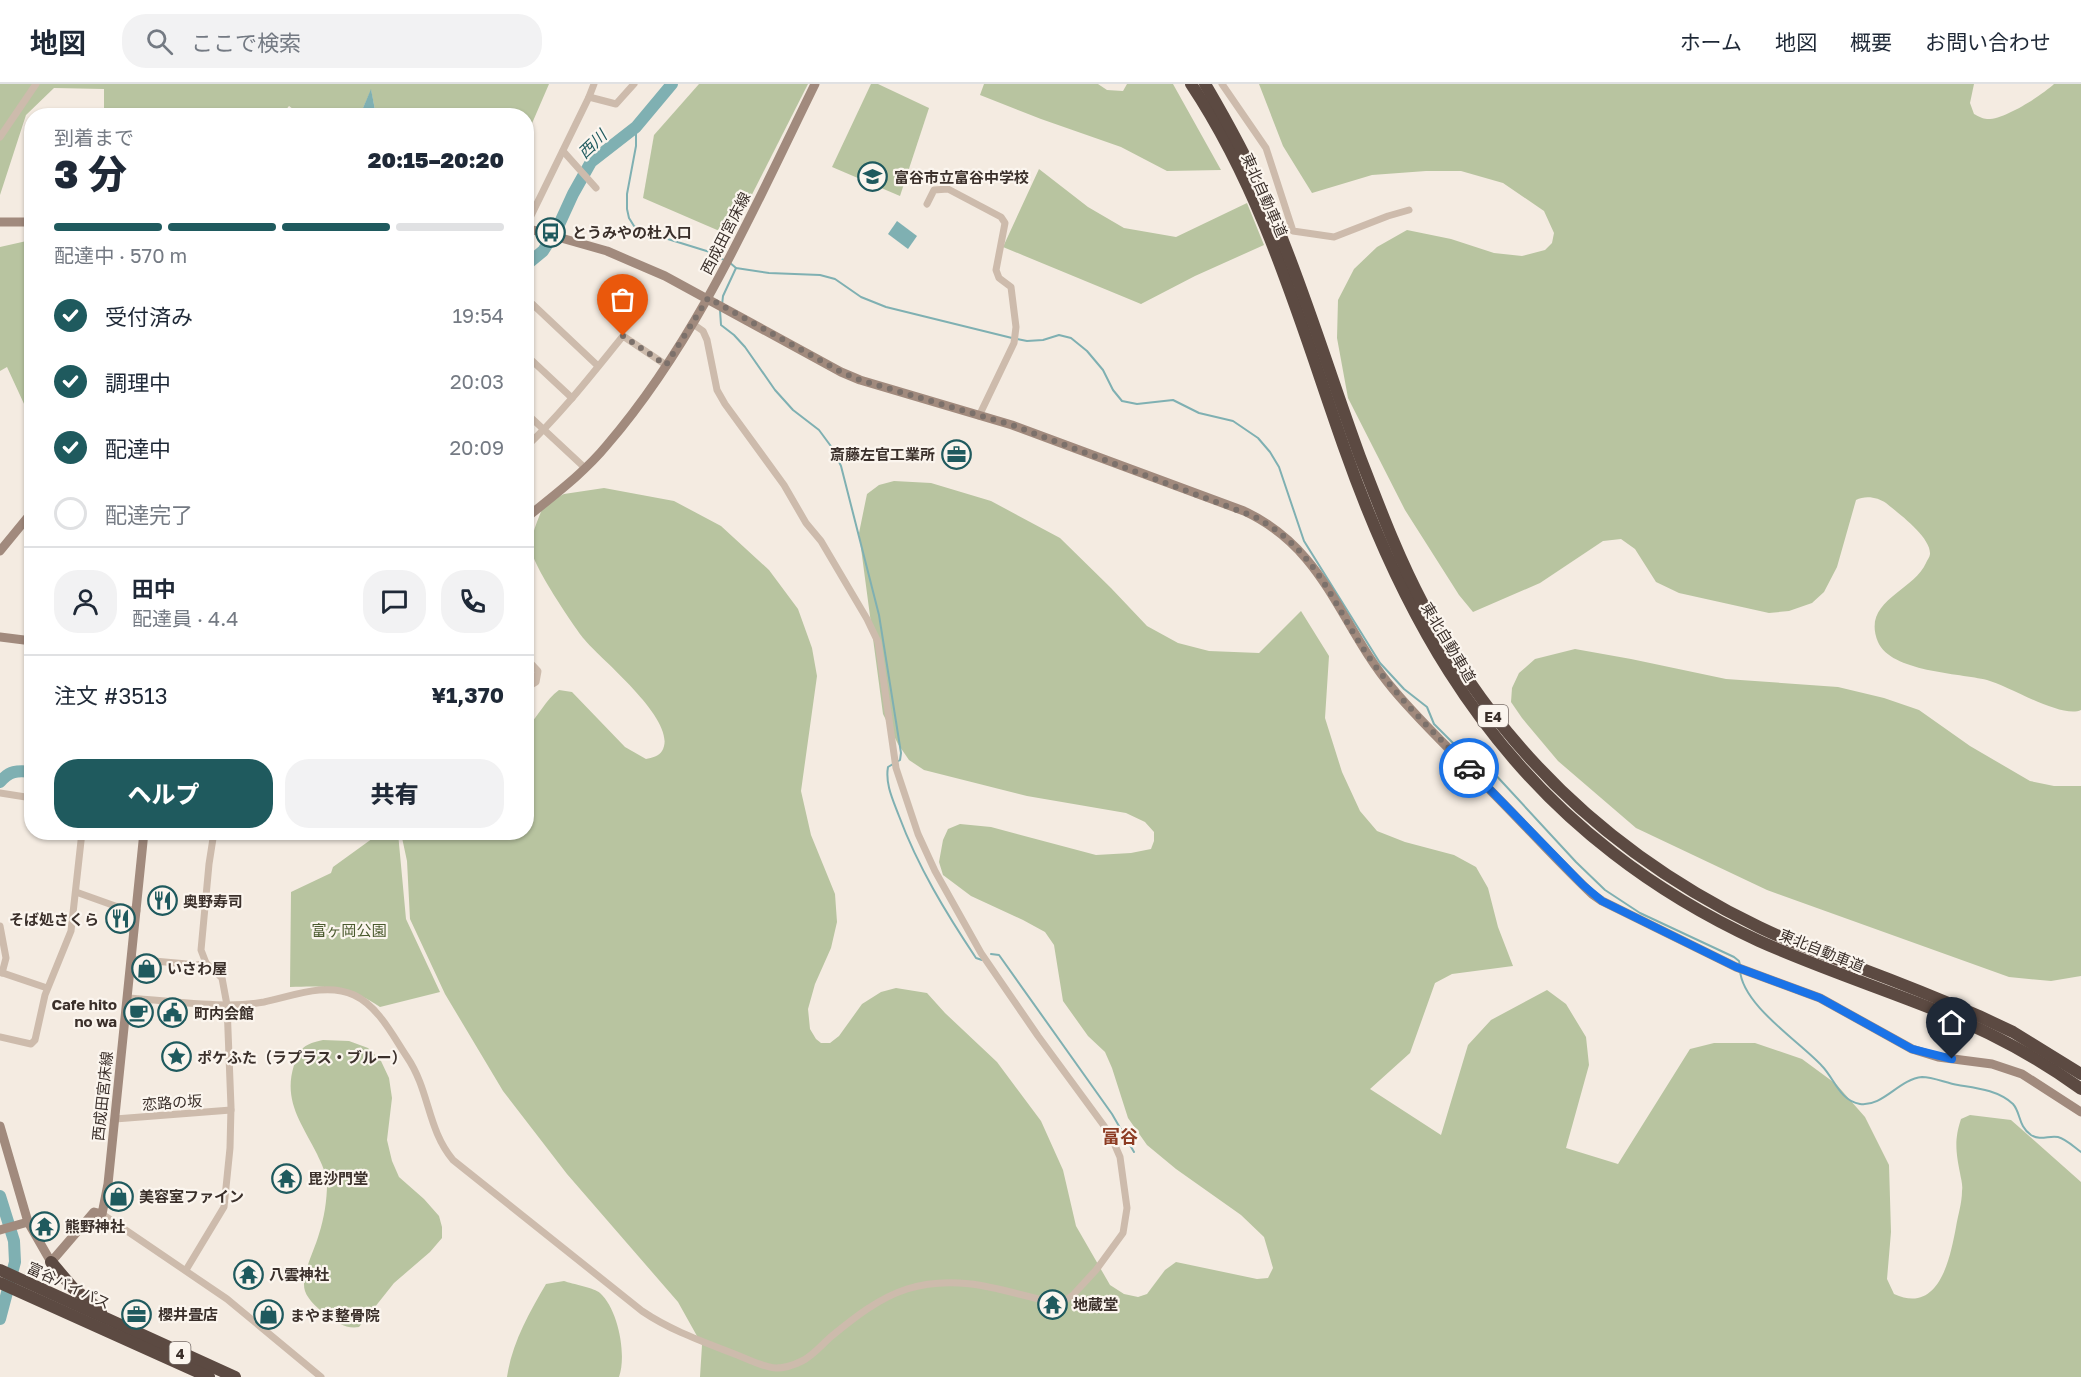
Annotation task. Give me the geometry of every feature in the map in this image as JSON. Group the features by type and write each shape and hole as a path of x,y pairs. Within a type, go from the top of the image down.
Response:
{"highway":[{"name":"東北自動車道","path":"1191,84 1219,130 1245,181 1266,230 1368,510 1412,610 1461,693 1512,758 1573,820 1612,853 1659,887 1706,915 1795,956 1975,1027 2037,1060 2081,1089"},
{"name":"東北自動車道","path":"1205,84 1233,132 1274,219 1379,506 1422,603 1471,685 1520,749 1581,810 1620,843 1666,876 1711,903 1762,929 1979,1016 2013,1032 2081,1074"},
{"path":"51,1262 60,1275 122,1333"},
{"name":"富谷バイパス","path":"0,1270 17,1284 122,1333"},
{"name":"富谷バイパス","path":"0,1283 17,1284"},
{"name":"4","path":"122,1333 209,1377"},
{"name":"4","path":"122,1333 235,1377"}],"street":[{"path":"0,137 36,84"},
{"path":"534,219 594,84"},
{"path":"589,97 616,104 634,84"},
{"name":"西成田宮床線","path":"534,511 607,447 626,423 693,324 725,268 815,84"},
{"path":"1222,84 1263,149 1293,231 1335,237 1409,210"},
{"path":"563,151 596,188"},
{"path":"927,204 934,190 948,189 1001,217 1005,223 996,270 999,278 1011,287 1014,343 979,416"},
{"path":"0,222 24,222"},
{"path":"534,229 636,262 860,380 1012,425 1244,511 1275,528 1311,562 1372,661 1393,689 1592,894 1740,969 1820,998 1903,1044 1921,1052 2007,1068 2039,1084 2081,1112"},
{"path":"534,306 598,366"},
{"path":"128,998 227,1005 264,1002 288,995 324,990 339,990 362,999 384,1024 416,1069 437,1137 453,1160 598,1277 658,1322 760,1364 776,1368 803,1361 869,1308 905,1290 960,1282 1054,1303 1063,1302 1073,1295 1096,1270 1123,1233 1127,1208 1120,1156 1110,1134 981,953 935,870 918,834 896,768 878,642 821,541 806,523 784,485 725,404 717,390 707,340 703,331 693,324"},
{"path":"534,439 623,336 666,365"},
{"path":"534,362 572,398"},
{"path":"534,421 585,468"},
{"path":"0,551 24,522"},
{"path":"0,637 24,640"},
{"path":"534,667 538,671 537,682 534,684"},
{"path":"2,795 24,797"},
{"path":"0,1037 30,1044 35,1040 47,988 71,931 81,840"},
{"name":"西成田宮床線","path":"102,1214 108,1184 143,840"},
{"path":"186,1270 224,1207 230,1148 227,1005 222,978 206,963 201,950 213,840"},
{"path":"76,892 118,908 137,911"},
{"path":"0,926 6,958 1,972 47,988"},
{"path":"132,959 198,965 206,963"},
{"name":"恋路の坂","path":"115,1119 231,1110"},
{"path":"0,1126 25,1223 51,1262 94,1212 102,1214 186,1270 253,1319 321,1377"},
{"path":"0,1230 25,1223"}],"green space":[{"path":"0,84 549,84 534,119 534,108 375,108 371,90 363,108 292,108 289,106 287,108 104,108 104,89 54,88 33,108 24,108 24,121 0,195"},
{"path":"699,84 808,84 731,236 643,198 654,135"},
{"path":"871,84 878,84 929,108 900,196 832,167"},
{"path":"984,84 1098,84 1107,90 1123,91 1127,84 1173,84 1221,170 1167,171 1121,147 980,95"},
{"path":"1259,84 1974,84 1970,103 1974,114 1987,119 2003,116 2013,111 2054,84 2081,84 2081,710 2072,712 2061,710 1997,683 1927,670 1897,660 1885,652 1878,642 1875,628 1876,616 1891,598 1920,573 1930,554 1925,540 1913,526 1886,503 1871,497 1856,500 1837,567 1824,592 1812,603 1789,611 1769,613 1679,593 1656,582 1635,549 1621,539 1603,541 1540,583 1473,612 1459,595 1405,510 1348,398 1337,338 1338,300 1354,269 1377,247 1407,230 1451,239 1494,253 1522,256 1545,250 1552,243 1554,233 1544,211 1503,183 1461,171 1372,175 1312,193 1283,146"},
{"path":"1039,169 1088,207 1124,228 1176,237 1247,203 1264,245 1195,276 1141,304 1003,247"},
{"path":"24,242 24,404 7,367 0,371 0,247"},
{"path":"894,481 931,483 991,501 1060,538 1147,626 1178,643 1209,651 1259,653 1301,611 1329,656 1325,718 1342,772 1360,811 1377,831 1405,842 1454,855 1476,867 1488,888 1498,927 1513,966 1452,974 1435,983 1410,1053 1370,1089 1441,1135 1468,1045 1491,1020 1547,990 1566,1004 1586,1037 1589,1065 1566,1148 1618,1164 1690,1049 1714,1043 1755,1043 1802,1059 1836,1084 1865,1117 1889,1165 1891,1232 1887,1279 1894,1294 1909,1298 1922,1297 1932,1290 1946,1268 1962,1196 1956,1146 1961,1119 1970,1115 2011,1120 2081,1182 2081,1377 700,1377 702,1345 678,1302 567,1174 503,1091 445,994 410,919 407,861 402,840 534,840 534,719 559,690 572,692 625,747 646,759 662,751 664,739 660,724 636,692 584,639 553,594 534,558 534,532 544,504 564,494 604,488 674,501 721,526 769,570 798,609 812,648 817,676 801,791 811,835 835,894 837,922 831,948 815,984 808,1009 810,1029 816,1039 821,1043 830,1043 839,1036 862,1004 881,992 896,988 927,993 997,1062 1041,1121 1063,1170 1076,1226 1110,1285 1124,1294 1138,1297 1147,1294 1165,1270 1176,1262 1257,1279 1268,1278 1273,1268 1264,1237 1241,1215 1176,1169 1147,1145 1128,1118 1105,1052 1088,1036 1063,1001 1054,945 1045,932 971,896 943,875 939,862 943,840 948,829 960,824 991,827 1096,855 1131,853 1151,849 1154,832 1145,822 1126,813 1027,796 924,770 909,760 883,714 859,533 867,494 879,485"},
{"path":"1575,649 1726,679 1838,687 1884,698 1919,710 1970,746 2030,781 2054,786 2081,786 2081,976 2051,981 2009,977 1767,890 1636,828 1558,761 1511,702 1512,688 1519,673 1535,659"},
{"name":"富ヶ岡公園","path":"370,840 399,840 406,919 440,992 380,1007 357,994 337,988 290,987 291,892 331,873 333,867"},
{"path":"323,1040 349,1041 368,1048 381,1061 389,1078 392,1098 387,1140 392,1161 399,1177 439,1216 442,1227 442,1238 430,1252 394,1283 359,1327 350,1327 334,1321 309,1298 304,1285 306,1271 322,1222 327,1184 322,1165 295,1111 291,1078 301,1050 307,1045"},
{"path":"564,1281 597,1291 612,1310 621,1345 619,1377 507,1377 517,1340 546,1284"}],"water":[{"path":"371,89 375,108 363,108"},
{"path":"897,221 917,236 908,249 888,234"}],"waterway":[{"name":"西川","path":"534,258 543,251 557,229 591,162 636,127 672,84"},
{"path":"636,127 636,146 627,194 627,209 634,226 642,231 713,253 724,260"},
{"path":"729,262 736,268 769,273 820,275 835,279 861,297 886,307 1012,338"},
{"path":"722,305 723,296 736,268"},
{"path":"720,310 721,325 745,347 775,390 793,410 819,430 833,449 841,466 879,615 901,753 900,760 888,767 890,792 907,835 933,889 976,958 982,960"},
{"path":"1017,339 1043,340 1059,335 1071,338 1087,351 1103,370 1113,390 1122,401 1137,404 1173,400 1199,413 1233,421 1258,438 1279,467 1304,541 1380,663 1404,689 1427,707 1434,724 1473,763 1492,771 1605,890 1640,913 1734,957 1740,965"},
{"name":"西川","path":"0,782 14,772 24,771"},
{"path":"991,954 999,955 1112,1114 1134,1152"},
{"path":"1740,970 1743,983 1761,1009 1822,1066 1842,1094 1853,1102 1868,1104 1884,1097 1906,1082 1922,1077 1931,1078 2001,1096 2013,1104 2024,1128 2031,1135 2038,1138 2061,1138 2081,1152"},
{"name":"西川","path":"0,1196 14,1241 15,1262 0,1319"},
{"name":"西川","path":"0,1301 5,1301"}],"way so far":[{"path":"623,336 666,365 708,298 841,372 860,380 1012,425 1130,471 1244,511 1275,528 1311,562 1372,661 1393,689 1469,768"}],"place":[{"name":"富谷市立富谷中学校","path":"873,177"},
{"name":"とうみやの杜入口","path":"551,232"},
{"name":"斎藤左官工業所","path":"956,454"},
{"name":"奥野寿司","path":"162,901"},
{"name":"そば処さくら","path":"120,919"},
{"name":"いさわ屋","path":"146,968"},
{"name":"Cafe hito no wa","path":"138,1013"},
{"name":"町内会館","path":"173,1013"},
{"name":"ポケふた（ラプラス・ブルー）","path":"176,1057"},
{"name":"毘沙門堂","path":"287,1178"},
{"name":"美容室ファイン","path":"118,1196"},
{"name":"熊野神社","path":"44,1226"},
{"name":"八雲神社","path":"248,1274"},
{"name":"地蔵堂","path":"1052,1304"},
{"name":"櫻井畳店","path":"137,1314"},
{"name":"まやま整骨院","path":"269,1315"}],"district":[{"name":"富谷","path":"1120,1136"}],"route":[{"path":"1469,768 1583,885 1602,901 1744,971 1820,998 1912,1049 1952,1059"}]}
